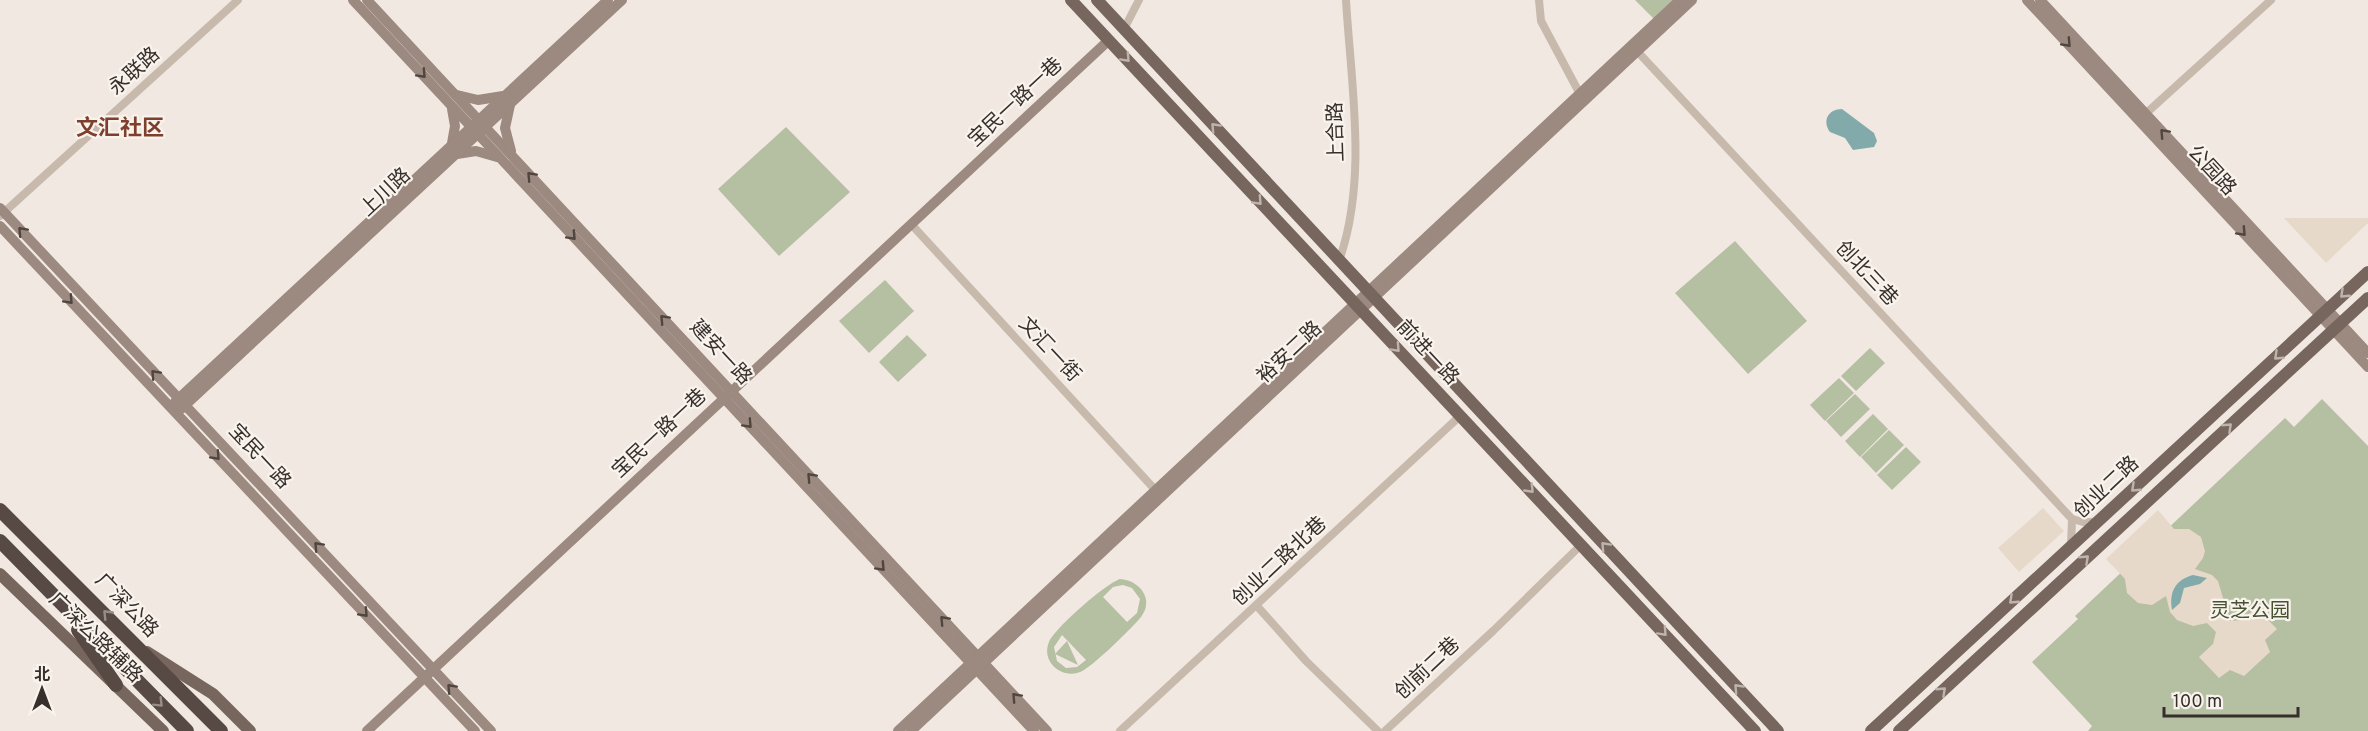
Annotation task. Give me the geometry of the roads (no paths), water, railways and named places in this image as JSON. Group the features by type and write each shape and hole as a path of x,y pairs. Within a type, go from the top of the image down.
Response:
{"highway":[{"name":"广深公路","path":"0,510 221,731"},
{"path":"0,542 187,731"},
{"path":"61,603 116,685"}],"main road":[{"name":"建安一路","path":"353,0 478,127 513,157 728,395 977,663 1034,731"},
{"name":"建安一路","path":"367,0 452,99"},
{"name":"上川路","path":"173,410 509,98 608,0"},
{"name":"上川路","path":"509,98 621,0"},
{"name":"前进一路","path":"1071,0 1755,731"},
{"name":"前进一路","path":"1097,0 1778,731"},
{"name":"裕安二路","path":"898,731 977,663 1358,308 1370,293 1582,97 1680,0"},
{"name":"裕安二路","path":"1582,97 1637,51 1692,0"},
{"name":"公园路","path":"2027,0 2142,117 2337,327 2368,367"},
{"name":"公园路","path":"2040,0 2142,117"},
{"name":"宝民一路一巷","path":"367,731 1109,40"},
{"path":"500,158 476,151 452,151 455,126 452,99 509,98 505,128 513,157"},
{"name":"建安一路","path":"478,127 500,158 728,395"},
{"name":"宝民一路","path":"1,212 491,731"},
{"name":"宝民一路","path":"0,226 476,731"},
{"name":"创业二路","path":"1871,731 2368,272"},
{"name":"创业二路","path":"1899,731 2368,298"},
{"name":"公园路","path":"2337,327 2368,353"},
{"path":"1447,402 1445,397 1449,390 1461,391"},
{"name":"广深公路辅路","path":"0,574 163,731"},
{"name":"广深公路辅路","path":"136,645 213,694 250,731"},
{"name":"建安一路","path":"977,663 1047,731"},
{"name":"裕安二路","path":"910,731 977,663"}],"street":[{"name":"永联路","path":"1,212 238,0"},
{"path":"1124,29 1139,0"},
{"name":"上合路","path":"1340,261 1348,236 1355,182 1346,0"},
{"path":"1539,0 1540,21 1582,97"},
{"path":"2142,117 2271,0"},
{"name":"创北三巷","path":"1637,51 2072,519"},
{"name":"文汇一街","path":"911,224 1159,494"},
{"name":"创业二路北巷","path":"1120,731 1460,416"},
{"path":"2071,546 2072,519 2098,522"},
{"name":"创前二巷","path":"1385,731 1493,631 1582,544"},
{"path":"1257,606 1306,661 1378,731"}],"water":[{"path":"1842,109 1874,133 1877,141 1874,147 1853,150 1845,138 1830,132 1827,124 1828,116 1833,111"},
{"path":"2193,575 2207,578 2200,584 2184,588 2180,603 2172,610 2171,598 2175,588 2182,580"}],"district":[{"name":"文汇社区","path":"120,129"}],"park label":[{"name":"灵芝公园","path":"2250,612"}]}
